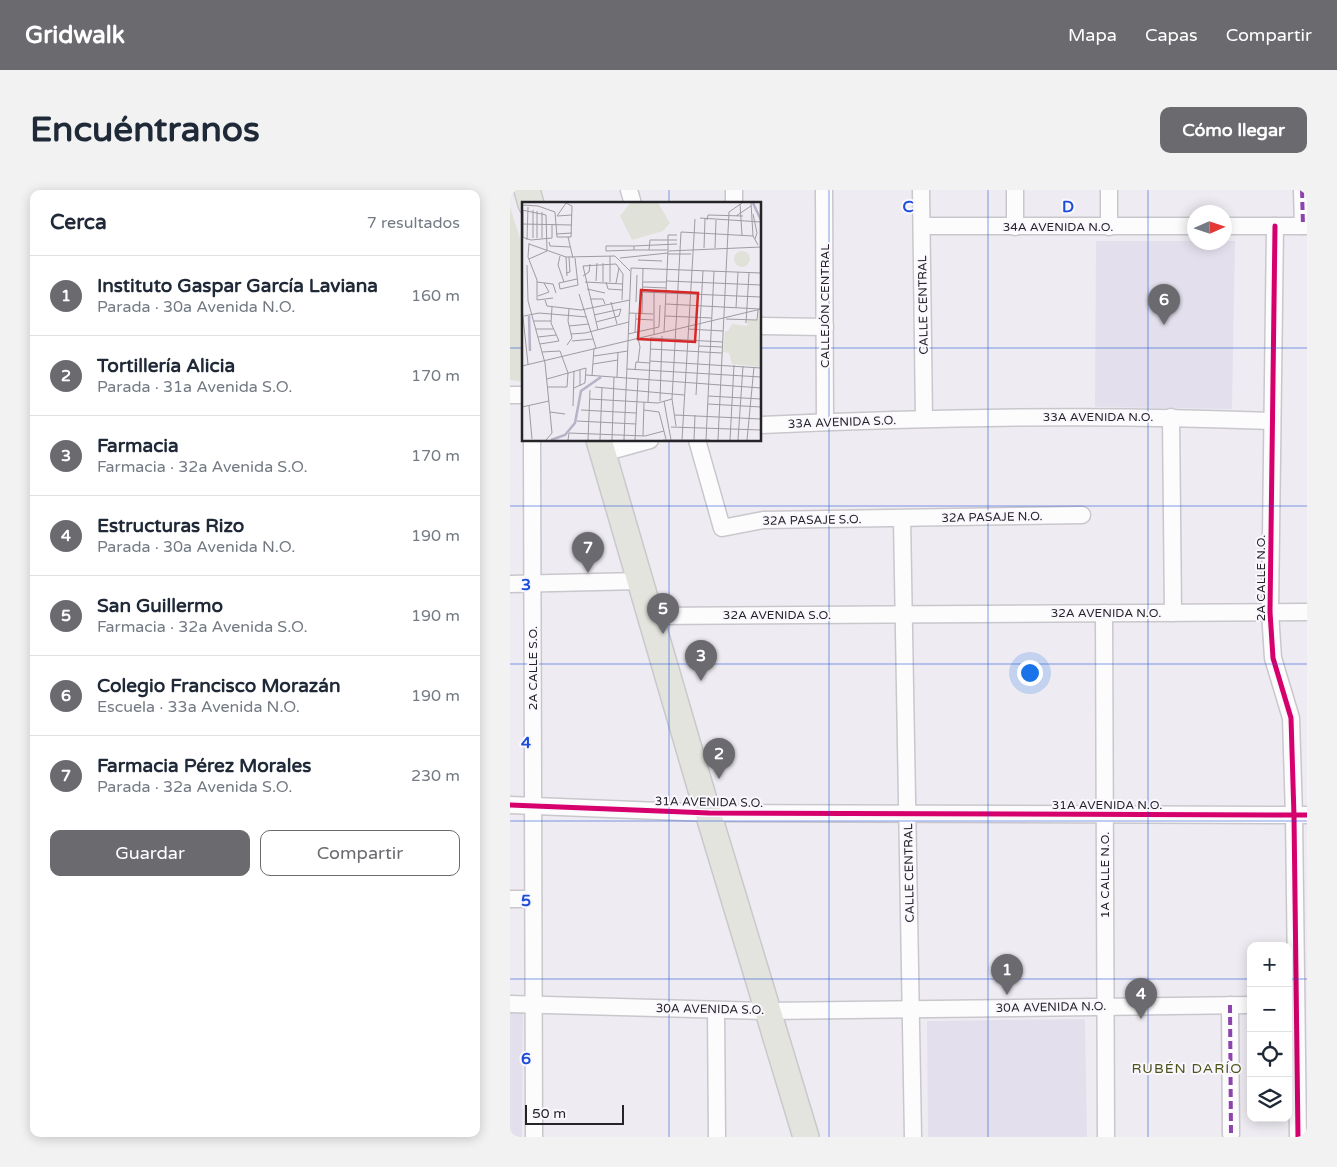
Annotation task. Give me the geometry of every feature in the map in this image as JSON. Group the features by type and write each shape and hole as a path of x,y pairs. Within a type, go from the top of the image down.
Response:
{"main road":[{"path":"601,447 767,1011 806,1137"}],"street":[{"name":"CALLEJÓN CENTRAL","path":"824,190 825,422"},
{"name":"CALLE CENTRAL","path":"921,190 924,419"},
{"path":"1015,190 1015,227"},
{"path":"1109,190 1109,227"},
{"path":"1232,226 1305,226 1302,190"},
{"name":"34A AVENIDA N.O.","path":"922,226 1187,226"},
{"name":"2A CALLE N.O.","path":"1275,226 1270,612 1273,658 1291,718 1300,816 1297,1004 1298,1137"},
{"path":"761,326 825,327"},
{"path":"1171,417 1173,613"},
{"name":"33A AVENIDA N.O.","path":"924,419 1171,417 1272,421"},
{"name":"33A AVENIDA S.O.","path":"761,425 924,419"},
{"name":"2A CALLE S.O.","path":"532,441 534,1137"},
{"path":"601,447 643,441"},
{"name":"32A PASAJE S.O.","path":"698,441 722,528 763,520 902,519"},
{"name":"32A PASAJE N.O.","path":"902,519 1082,516"},
{"name":"CALLE CENTRAL","path":"902,519 913,1137"},
{"path":"510,584 640,581"},
{"name":"32A AVENIDA N.O.","path":"905,615 1307,612"},
{"name":"1A CALLE N.O.","path":"1104,613 1106,1137"},
{"name":"32A AVENIDA S.O.","path":"650,616 905,615"},
{"name":"31A AVENIDA S.O.","path":"510,804 709,814 908,814"},
{"name":"31A AVENIDA N.O.","path":"908,814 1300,816"},
{"path":"510,899 533,899"},
{"name":"30A AVENIDA S.O.","path":"510,1004 767,1011 911,1008"},
{"path":"1230,1005 1231,1134"},
{"name":"30A AVENIDA N.O.","path":"911,1008 1247,1005"},
{"path":"716,1010 717,1137"}],"shaded area":[{"path":"510,207 522,245 522,382 510,380"},
{"path":"1096,241 1187,241 1187,250 1232,250 1232,241 1235,241 1232,409 1095,407"},
{"path":"510,1013 523,1013 522,1137 510,1137"},
{"path":"1085,1019 1087,1137 928,1137 927,1021"}],"marked path":[{"path":"1302,190 1303,226"},
{"path":"1230,1005 1231,1134"}],"cycle path":[{"path":"1275,226 1270,612 1273,658 1291,718 1298,1137"},
{"path":"510,805 709,813 1307,815"}],"place":[{"name":"Colegio Francisco Morazán","path":"1164,325"},
{"name":"Farmacia Pérez Morales","path":"588,573"},
{"name":"San Guillermo","path":"663,634"},
{"name":"Farmacia","path":"701,681"},
{"name":"Tortillería Alicia","path":"719,779"},
{"name":"Instituto Gaspar García Laviana","path":"1007,995"},
{"name":"Estructuras Rizo","path":"1141,1019"}],"district":[{"name":"RUBÉN DARÍO","path":"1187,1068"}]}
